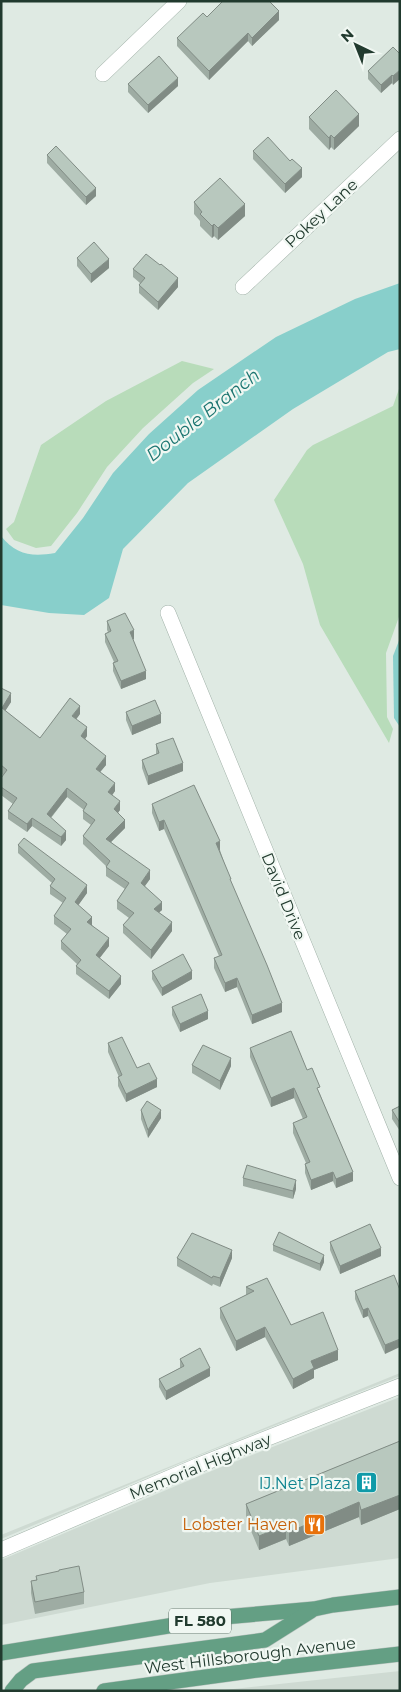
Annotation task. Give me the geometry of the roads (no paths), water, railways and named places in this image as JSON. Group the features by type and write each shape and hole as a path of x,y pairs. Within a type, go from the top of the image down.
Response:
{"main road":[{"name":"FL 580","path":"1,1653 224,1617 314,1609 400,1597"},
{"path":"12,1691 21,1680 33,1671 265,1640 314,1609"},
{"name":"West Hillsborough Avenue","path":"104,1691 250,1671 400,1654"}],"street":[{"path":"102,74 179,1"},
{"name":"Pokey Lane","path":"243,287 400,139"},
{"name":"David Drive","path":"168,614 400,1178"},
{"name":"Memorial Highway","path":"1,1550 200,1465 400,1386"}],"water":[{"name":"Double Branch","path":"400,283 400,349 388,352 293,409 188,483 123,549 109,598 84,615 49,613 1,605 1,536 13,547 25,553 39,555 55,553 83,518 113,473 149,434 198,390 276,337 355,299"},
{"path":"400,638 400,727 394,718 393,656"}],"place":[{"name":"IJ.Net Plaza","path":"367,1483"},
{"name":"Lobster Haven","path":"314,1524"}]}
